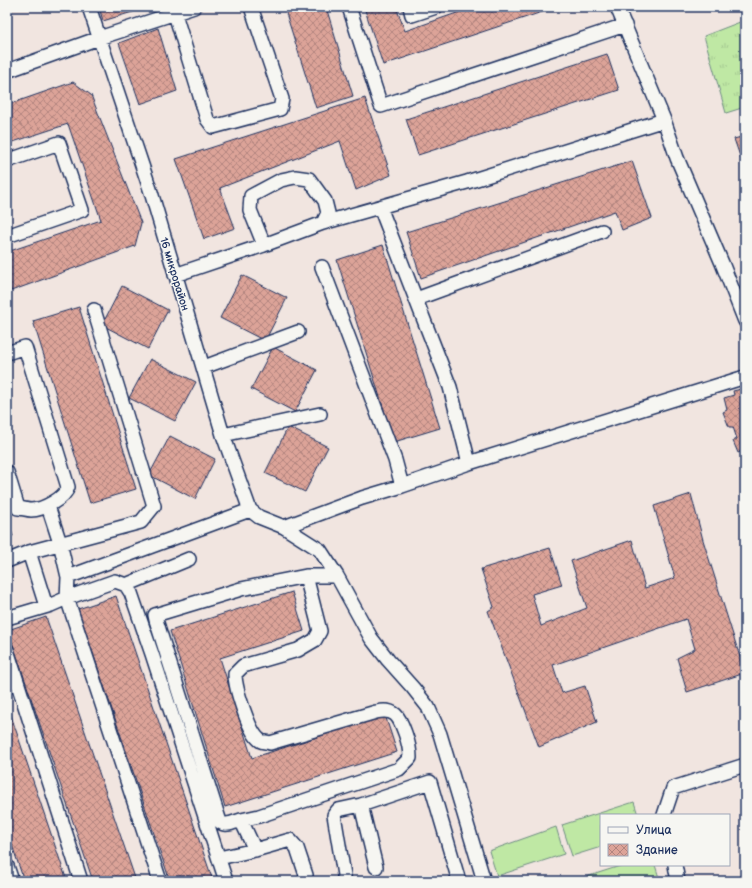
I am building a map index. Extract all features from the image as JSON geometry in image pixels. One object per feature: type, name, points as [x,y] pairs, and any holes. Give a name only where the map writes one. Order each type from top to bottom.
[{"type":"street","name":"16 микрорайон","points":[[89,7],[151,192],[223,435],[250,510]]},
{"type":"street","points":[[7,72],[99,38],[194,7]]},
{"type":"street","points":[[175,14],[207,119],[212,127],[280,109],[282,99],[251,7]]},
{"type":"street","points":[[349,7],[381,106],[625,25]]},
{"type":"street","points":[[410,7],[412,15],[436,7]]},
{"type":"street","points":[[617,7],[664,120],[677,158],[745,321]]},
{"type":"street","points":[[175,275],[323,223],[467,182],[664,120]]},
{"type":"street","points":[[7,161],[59,143],[82,210],[7,236]]},
{"type":"street","points":[[264,245],[250,210],[251,196],[281,180],[295,177],[309,179],[325,201],[328,214],[323,223]]},
{"type":"street","points":[[380,207],[450,387],[469,463]]},
{"type":"street","points":[[416,299],[602,230]]},
{"type":"street","points":[[322,267],[395,460],[402,486]]},
{"type":"street","points":[[7,560],[60,543],[141,522],[154,506],[94,310]]},
{"type":"street","points":[[204,367],[298,332]]},
{"type":"street","points":[[7,353],[25,347],[68,487],[67,492],[48,506],[30,510],[18,508],[7,472]]},
{"type":"street","points":[[284,527],[362,498],[469,463],[745,377]]},
{"type":"street","points":[[223,435],[320,414]]},
{"type":"street","points":[[48,506],[60,543],[68,577],[67,598],[160,881]]},
{"type":"street","points":[[68,577],[250,510],[259,517],[284,527],[320,550],[338,576],[371,638],[428,708],[440,734],[484,881]]},
{"type":"street","points":[[29,552],[46,606]]},
{"type":"street","points":[[126,585],[189,559]]},
{"type":"street","points":[[306,576],[320,631],[315,640],[298,650],[243,666],[236,674],[235,682],[247,721],[251,729],[261,741],[270,743],[383,710],[391,712],[400,719],[410,747],[410,758],[399,769],[259,816],[223,825],[220,822],[155,615],[241,589],[306,576],[338,576]]},
{"type":"street","points":[[7,618],[46,606],[115,581],[126,585],[131,593],[152,654],[226,881]]},
{"type":"street","points":[[7,650],[81,881]]},
{"type":"street","points":[[664,814],[672,788],[745,765]]},
{"type":"street","points":[[344,881],[334,815],[338,810],[360,805],[430,782],[459,881]]},
{"type":"street","points":[[360,805],[376,867]]},
{"type":"street","points":[[241,820],[255,850]]},
{"type":"street","points":[[219,858],[290,840],[297,848],[306,875]]},
{"type":"street","points":[[7,866],[12,881]]},
{"type":"street","points":[[675,866],[678,881]]},
{"type":"green space","points":[[740,22],[745,35],[745,107],[726,113],[704,36]]},
{"type":"green space","points":[[634,802],[638,814],[600,814],[600,847],[572,856],[562,825]]},
{"type":"green space","points":[[556,827],[564,854],[497,876],[489,851]]},
{"type":"green space","points":[[620,866],[655,866],[660,881],[581,881],[580,879]]},
{"type":"building","points":[[99,7],[149,7],[103,21]]},
{"type":"building","points":[[284,7],[326,7],[353,96],[316,108]]},
{"type":"building","points":[[364,7],[396,7],[405,31],[474,7],[557,7],[383,65]]},
{"type":"building","points":[[158,28],[177,91],[140,104],[119,43]]},
{"type":"building","points":[[607,54],[619,90],[418,155],[406,119]]},
{"type":"building","points":[[73,82],[91,95],[141,223],[135,246],[11,291],[7,279],[7,252],[101,220],[68,124],[7,144],[7,105]]},
{"type":"building","points":[[365,98],[391,175],[356,190],[340,141],[220,188],[235,228],[204,239],[176,159]]},
{"type":"building","points":[[745,136],[745,158],[741,159],[734,139]]},
{"type":"building","points":[[632,161],[652,218],[622,230],[615,211],[421,278],[406,232]]},
{"type":"building","points":[[383,245],[440,428],[394,442],[337,260]]},
{"type":"building","points":[[242,275],[287,298],[265,341],[220,318]]},
{"type":"building","points":[[122,286],[168,310],[148,349],[102,325]]},
{"type":"building","points":[[79,307],[136,489],[90,503],[33,321]]},
{"type":"building","points":[[273,347],[317,370],[295,412],[251,389]]},
{"type":"building","points":[[150,359],[196,382],[175,421],[129,398]]},
{"type":"building","points":[[745,388],[745,463],[742,451],[738,453],[733,441],[737,439],[733,427],[729,427],[723,412],[727,410],[724,398],[734,395],[733,391]]},
{"type":"building","points":[[288,427],[328,447],[305,492],[265,473]]},
{"type":"building","points":[[170,436],[215,459],[195,499],[149,475]]},
{"type":"building","points":[[691,494],[703,540],[745,673],[687,692],[677,658],[695,649],[686,619],[553,665],[562,693],[585,686],[597,722],[539,747],[488,611],[494,607],[481,569],[550,548],[562,585],[532,594],[541,626],[587,608],[571,561],[632,540],[645,588],[675,578],[654,506]]},
{"type":"building","points":[[7,518],[13,536],[7,538]]},
{"type":"building","points":[[292,592],[304,631],[220,658],[252,758],[385,715],[397,752],[225,807],[170,631]]},
{"type":"building","points":[[116,596],[213,881],[170,881],[78,609]]},
{"type":"building","points":[[46,617],[136,881],[93,881],[8,630]]},
{"type":"building","points":[[7,704],[67,881],[24,881],[7,830]]}]
